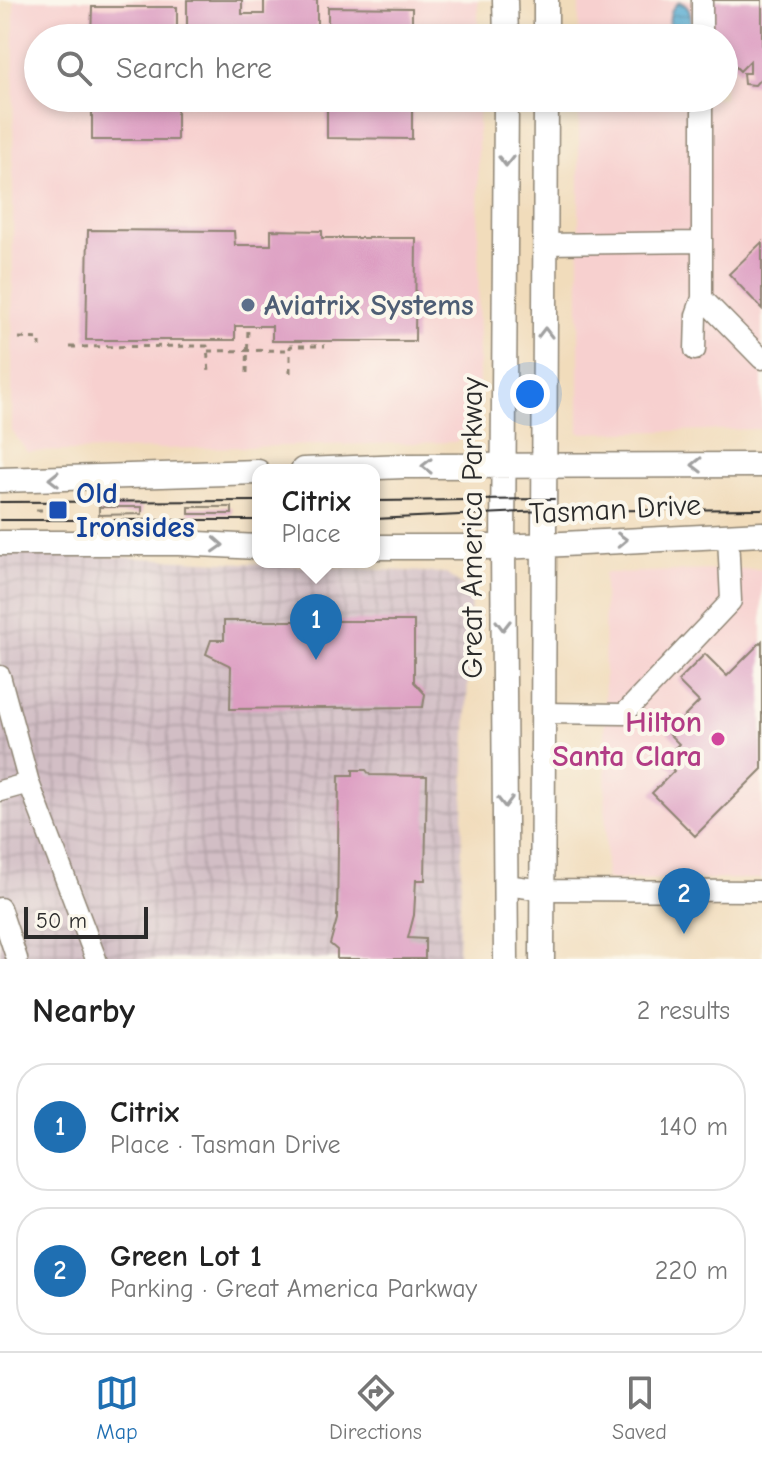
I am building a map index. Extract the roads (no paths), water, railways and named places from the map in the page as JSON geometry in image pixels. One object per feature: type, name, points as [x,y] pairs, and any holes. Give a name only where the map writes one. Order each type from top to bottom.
[{"type":"main road","points":[[505,0],[506,24]]},
{"type":"main road","points":[[546,0],[546,24]]},
{"type":"main road","name":"Great America Parkway","points":[[506,112],[503,547],[506,959]]},
{"type":"main road","points":[[542,959],[546,112]]},
{"type":"main road","name":"Tasman Drive","points":[[380,467],[762,465]]},
{"type":"main road","points":[[0,480],[252,472]]},
{"type":"main road","name":"Tasman Drive","points":[[380,547],[503,547],[762,534]]},
{"type":"main road","points":[[0,543],[179,543],[252,547]]},
{"type":"street","points":[[702,0],[702,24]]},
{"type":"street","points":[[702,112],[702,242],[706,302],[762,359]]},
{"type":"street","points":[[545,244],[702,242]]},
{"type":"street","points":[[700,350],[696,315],[706,302]]},
{"type":"street","points":[[543,713],[624,714],[731,601],[728,536]]},
{"type":"street","points":[[0,676],[29,783],[96,959]]},
{"type":"street","points":[[0,791],[29,783]]},
{"type":"street","points":[[506,885],[543,890],[762,891]]},
{"type":"street","points":[[0,908],[17,959]]},
{"type":"water","points":[[680,2],[688,8],[691,24],[669,24]]},
{"type":"tram line","points":[[380,501],[554,499]]},
{"type":"tram line","points":[[0,502],[252,501]]},
{"type":"tram line","points":[[380,519],[544,511],[762,509]]},
{"type":"tram line","points":[[0,520],[252,520]]},
{"type":"place","name":"Aviatrix Systems","points":[[248,305]]},
{"type":"place","name":"Old Ironsides","points":[[58,510]]},
{"type":"place","name":"Citrix","points":[[316,660]]},
{"type":"place","name":"Hilton Santa Clara","points":[[718,739]]},
{"type":"place","name":"Green Lot 1","points":[[684,934]]}]
